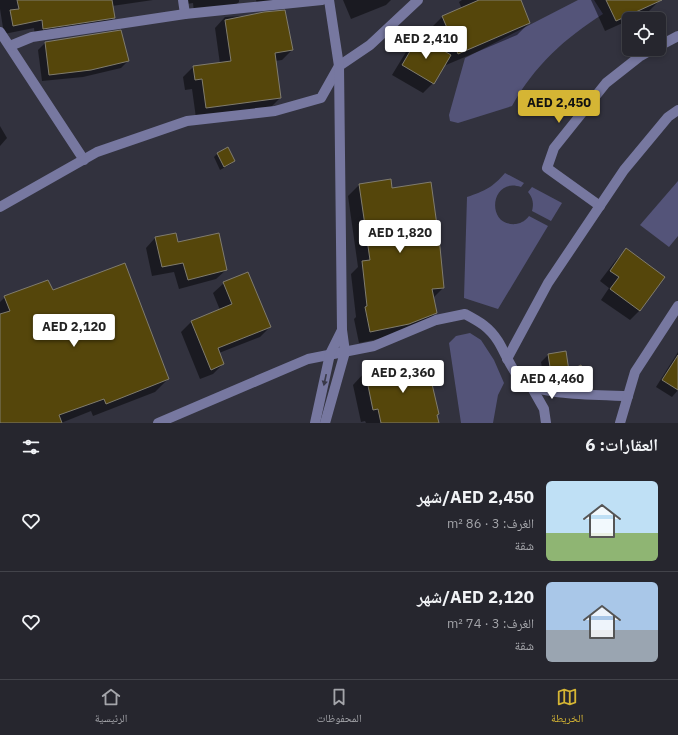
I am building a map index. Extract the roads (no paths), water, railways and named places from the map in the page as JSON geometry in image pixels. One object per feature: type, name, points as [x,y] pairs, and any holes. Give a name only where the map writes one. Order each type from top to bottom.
[{"type":"street","points":[[183,0],[185,14]]},
{"type":"street","points":[[10,46],[32,37],[185,14],[322,0]]},
{"type":"street","points":[[325,423],[345,352],[342,330],[339,66],[329,0]]},
{"type":"street","points":[[0,207],[97,152],[187,121],[275,111],[321,98],[339,66],[370,45],[418,0]]},
{"type":"street","points":[[0,32],[84,160]]},
{"type":"street","points":[[666,42],[678,36]]},
{"type":"street","points":[[600,206],[548,168],[554,148],[606,83],[641,56]]},
{"type":"street","points":[[507,359],[548,283],[624,170],[668,117],[678,110]]},
{"type":"street","points":[[620,423],[635,372],[678,306]]},
{"type":"street","points":[[158,423],[308,359],[374,346],[436,320],[465,314],[484,324],[498,341],[507,359],[521,380],[531,386],[563,393],[628,396]]},
{"type":"street","points":[[315,423],[330,354],[342,330]]},
{"type":"street","points":[[531,386],[544,409],[546,423]]}]
